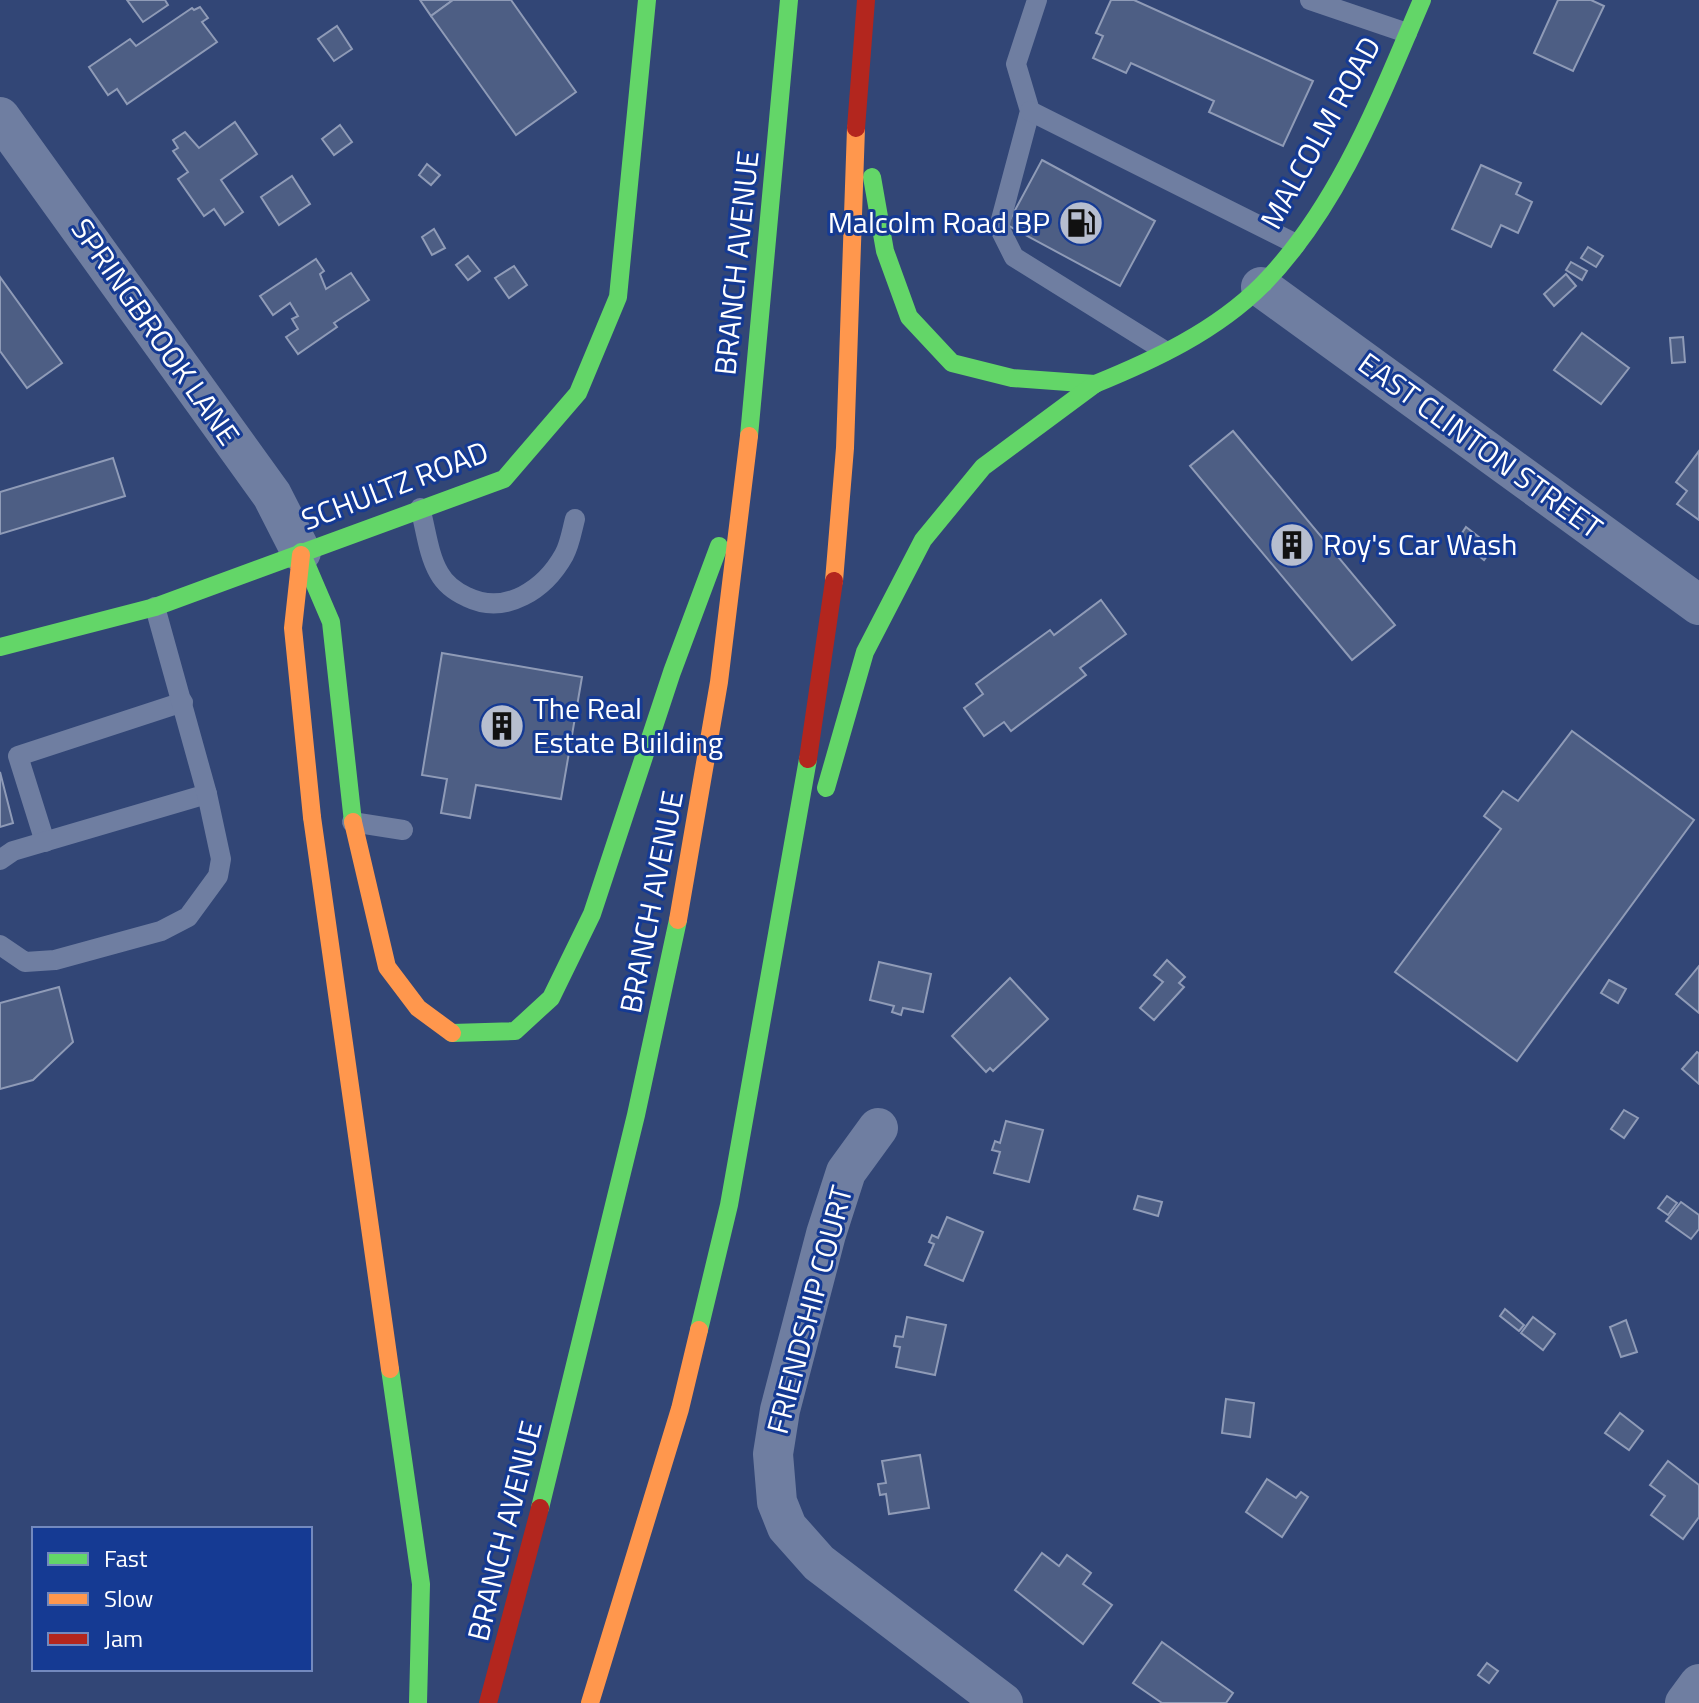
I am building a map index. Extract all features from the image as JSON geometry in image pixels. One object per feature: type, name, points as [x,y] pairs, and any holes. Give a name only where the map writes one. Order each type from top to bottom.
[{"type":"main road","name":"SCHULTZ ROAD","points":[[0,647],[155,607],[504,479],[578,393],[618,297],[631,189],[647,0]]},
{"type":"main road","name":"BRANCH AVENUE","points":[[488,1703],[539,1520],[659,1020],[704,780],[744,480],[789,0]]},
{"type":"main road","points":[[590,1703],[680,1409],[729,1205],[761,1013],[782,917],[830,624],[845,448],[857,90],[866,0]]},
{"type":"main road","name":"MALCOLM ROAD","points":[[761,1013],[865,652],[923,540],[983,467],[1095,384],[1166,352],[1261,287],[1296,244],[1368,117],[1422,0]]},
{"type":"main road","points":[[857,90],[885,251],[909,317],[952,363],[1012,378],[1095,384]]},
{"type":"main road","points":[[301,552],[331,622],[353,822],[387,967],[418,1008],[455,1035],[515,1031],[551,998],[592,914],[672,672],[744,480]]},
{"type":"main road","points":[[301,552],[293,628],[312,817],[421,1584],[418,1703]]},
{"type":"street","name":"SPRINGBROOK LANE","points":[[0,117],[272,495],[301,552]]},
{"type":"street","name":"EAST CLINTON STREET","points":[[1261,287],[1699,605]]},
{"type":"street","name":"FRIENDSHIP COURT","points":[[878,1128],[846,1172],[834,1205],[780,1410],[773,1454],[774,1484],[781,1515],[801,1544],[848,1587],[1003,1703]]},
{"type":"street","points":[[1685,1703],[1699,1684]]},
{"type":"lane","points":[[1037,0],[1016,64],[1030,111],[999,227],[1014,257],[1166,352]]},
{"type":"lane","points":[[1310,0],[1407,33]]},
{"type":"lane","points":[[1030,111],[1296,244]]},
{"type":"lane","points":[[420,508],[440,576],[454,591],[475,601],[496,604],[525,597],[552,571],[565,552],[575,519]]},
{"type":"lane","points":[[0,945],[25,962],[55,960],[161,931],[188,917],[218,876],[221,859],[207,794],[155,607]]},
{"type":"lane","points":[[45,842],[9,754],[183,702]]},
{"type":"lane","points":[[0,860],[13,851],[207,794]]},
{"type":"lane","points":[[312,817],[403,830]]},
{"type":"building","points":[[127,0],[165,0],[168,5],[143,22]]},
{"type":"building","points":[[420,0],[453,0],[431,16]]},
{"type":"building","points":[[453,0],[511,0],[576,92],[516,135],[431,16]]},
{"type":"building","points":[[1111,0],[1134,0],[1313,81],[1283,146],[1209,112],[1214,101],[1131,63],[1126,73],[1093,58],[1103,36],[1096,33]]},
{"type":"building","points":[[1558,0],[1591,0],[1604,6],[1573,71],[1534,53]]},
{"type":"building","points":[[200,7],[208,18],[202,22],[217,42],[127,104],[117,89],[108,95],[89,67],[130,39],[136,46],[192,8]]},
{"type":"building","points":[[337,26],[352,49],[334,61],[318,39]]},
{"type":"building","points":[[235,122],[257,154],[221,180],[243,212],[225,225],[214,209],[204,216],[178,179],[188,172],[173,151],[178,148],[173,140],[185,132],[199,148]]},
{"type":"building","points":[[340,125],[352,142],[334,155],[322,139]]},
{"type":"building","name":"Malcolm Road BP","points":[[1042,160],[1155,221],[1120,286],[1007,225]]},
{"type":"building","points":[[427,164],[440,175],[431,185],[419,175]]},
{"type":"building","points":[[1481,165],[1521,183],[1516,194],[1532,202],[1518,233],[1501,225],[1491,247],[1452,229]]},
{"type":"building","points":[[292,176],[310,204],[279,225],[261,197]]},
{"type":"building","points":[[434,229],[445,248],[432,255],[422,237]]},
{"type":"building","points":[[1588,247],[1603,256],[1596,267],[1581,258]]},
{"type":"building","points":[[468,256],[480,271],[468,280],[456,265]]},
{"type":"building","points":[[316,259],[324,271],[320,274],[326,289],[351,273],[369,300],[334,323],[337,327],[298,354],[286,337],[298,329],[292,319],[298,316],[290,303],[273,315],[260,296]]},
{"type":"building","points":[[1571,262],[1587,271],[1582,280],[1566,270]]},
{"type":"building","points":[[514,266],[527,285],[509,298],[495,278]]},
{"type":"building","points":[[1566,274],[1576,286],[1554,306],[1544,294]]},
{"type":"building","points":[[0,277],[62,363],[27,388],[0,351]]},
{"type":"building","points":[[1582,333],[1629,368],[1601,404],[1554,370]]},
{"type":"building","points":[[1683,337],[1685,362],[1672,363],[1670,338]]},
{"type":"building","name":"Roy's Car Wash","points":[[1233,431],[1395,625],[1352,660],[1190,466]]},
{"type":"building","points":[[1699,451],[1699,520],[1677,504],[1687,491],[1676,482]]},
{"type":"building","points":[[113,458],[125,496],[0,534],[0,492]]},
{"type":"building","points":[[1466,527],[1493,548],[1484,560],[1458,539]]},
{"type":"building","points":[[1101,600],[1126,634],[1080,668],[1086,675],[1011,731],[1004,722],[984,736],[964,708],[983,694],[976,684],[1050,630],[1054,635]]},
{"type":"building","name":"The Real Estate Building","points":[[442,653],[582,677],[561,799],[476,785],[470,818],[441,813],[447,779],[422,775]]},
{"type":"building","points":[[1572,731],[1694,820],[1517,1061],[1395,972],[1501,829],[1484,816],[1503,791],[1518,801]]},
{"type":"building","points":[[0,772],[13,823],[0,827]]},
{"type":"building","points":[[1167,960],[1185,977],[1179,983],[1184,987],[1154,1020],[1140,1008],[1163,982],[1154,975]]},
{"type":"building","points":[[879,962],[931,974],[923,1012],[903,1008],[901,1015],[892,1012],[894,1006],[870,1000]]},
{"type":"building","points":[[1699,966],[1699,1013],[1676,994]]},
{"type":"building","points":[[1010,978],[1048,1019],[993,1071],[990,1068],[986,1072],[952,1036]]},
{"type":"building","points":[[1609,980],[1626,989],[1618,1003],[1601,993]]},
{"type":"building","points":[[59,987],[73,1042],[33,1080],[0,1089],[0,1003]]},
{"type":"building","points":[[1699,1053],[1699,1084],[1682,1069]]},
{"type":"building","points":[[1624,1110],[1638,1118],[1624,1138],[1611,1129]]},
{"type":"building","points":[[1006,1121],[1043,1130],[1029,1182],[994,1173],[1000,1152],[992,1150],[995,1141],[1000,1143]]},
{"type":"building","points":[[1138,1196],[1162,1202],[1158,1216],[1134,1209]]},
{"type":"building","points":[[1667,1196],[1677,1203],[1668,1215],[1658,1208]]},
{"type":"building","points":[[1681,1202],[1699,1215],[1699,1229],[1691,1239],[1666,1221]]},
{"type":"building","points":[[947,1217],[983,1232],[963,1281],[925,1265],[934,1244],[929,1242],[932,1235],[938,1238]]},
{"type":"building","points":[[1505,1309],[1524,1325],[1519,1331],[1500,1316]]},
{"type":"building","points":[[907,1317],[946,1325],[935,1375],[896,1367],[900,1347],[894,1346],[896,1336],[903,1337]]},
{"type":"building","points":[[1533,1317],[1555,1334],[1543,1350],[1521,1333]]},
{"type":"building","points":[[1626,1320],[1637,1352],[1621,1357],[1610,1327]]},
{"type":"building","points":[[1226,1399],[1254,1403],[1250,1437],[1222,1433]]},
{"type":"building","points":[[1620,1413],[1643,1431],[1629,1450],[1605,1433]]},
{"type":"building","points":[[920,1455],[929,1508],[889,1514],[886,1494],[880,1495],[878,1484],[886,1483],[882,1461]]},
{"type":"building","points":[[1668,1461],[1699,1485],[1699,1517],[1683,1539],[1651,1515],[1665,1496],[1650,1485]]},
{"type":"building","points":[[1267,1479],[1296,1498],[1301,1492],[1308,1497],[1282,1537],[1246,1512]]},
{"type":"building","points":[[1042,1553],[1059,1566],[1067,1555],[1091,1573],[1083,1584],[1112,1605],[1083,1644],[1015,1590]]},
{"type":"building","points":[[1162,1642],[1233,1693],[1226,1703],[1162,1703],[1133,1683]]},
{"type":"building","points":[[1487,1663],[1498,1671],[1489,1683],[1478,1675]]},
{"type":"traffic: fast","points":[[0,647],[155,607],[504,479],[578,393],[618,297],[647,0]]},
{"type":"traffic: fast","points":[[749,436],[789,0]]},
{"type":"traffic: fast","points":[[1095,384],[1140,365],[1205,330],[1262,285],[1289,255],[1313,222],[1355,150],[1422,0]]},
{"type":"traffic: fast","points":[[872,177],[885,251],[909,317],[952,363],[1012,378],[1095,384]]},
{"type":"traffic: fast","points":[[826,788],[865,652],[923,540],[983,467],[1095,384]]},
{"type":"traffic: fast","points":[[452,1033],[515,1031],[551,998],[592,914],[672,672],[719,546]]},
{"type":"traffic: fast","points":[[301,552],[331,622],[353,822]]},
{"type":"traffic: fast","points":[[699,1330],[729,1205],[808,759]]},
{"type":"traffic: fast","points":[[540,1508],[636,1115],[678,920]]},
{"type":"traffic: fast","points":[[390,1369],[421,1584],[418,1703]]},
{"type":"traffic: slow","points":[[834,581],[845,448],[856,128]]},
{"type":"traffic: slow","points":[[678,920],[719,682],[749,436]]},
{"type":"traffic: slow","points":[[301,555],[293,628],[312,817]]},
{"type":"traffic: slow","points":[[312,817],[390,1369]]},
{"type":"traffic: slow","points":[[353,822],[387,967],[418,1008],[452,1033]]},
{"type":"traffic: slow","points":[[590,1703],[680,1409],[699,1330]]},
{"type":"traffic: jam","points":[[856,128],[866,0]]},
{"type":"traffic: jam","points":[[808,759],[834,581]]},
{"type":"traffic: jam","points":[[488,1703],[540,1508]]},
{"type":"place","name":"Malcolm Road BP","points":[[1081,223]]},
{"type":"place","name":"Roy's Car Wash","points":[[1292,545]]},
{"type":"place","name":"The Real Estate Building","points":[[502,726]]}]
